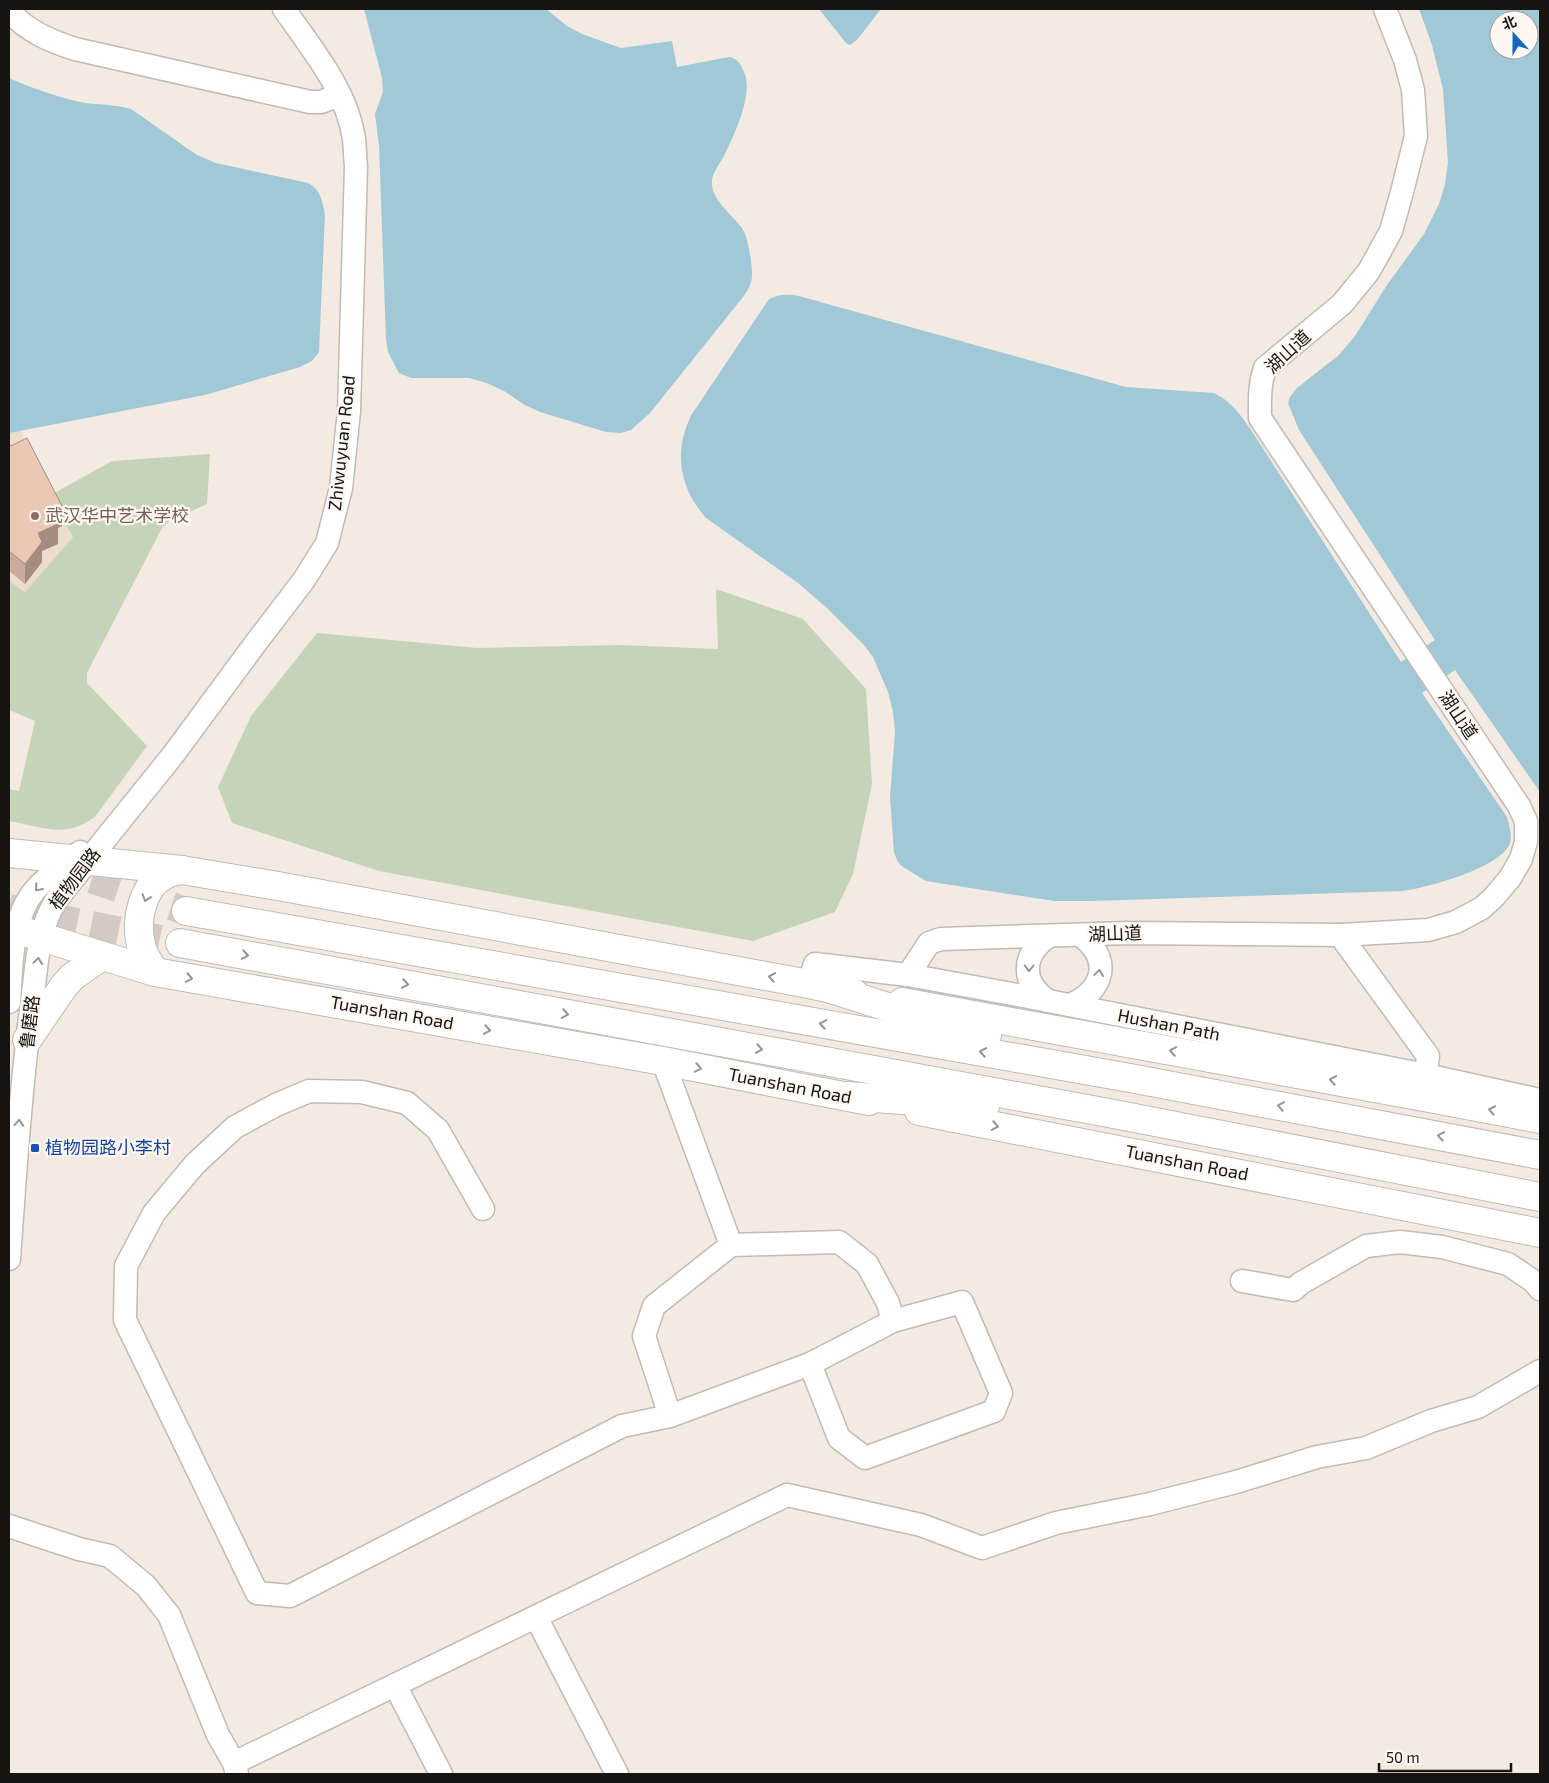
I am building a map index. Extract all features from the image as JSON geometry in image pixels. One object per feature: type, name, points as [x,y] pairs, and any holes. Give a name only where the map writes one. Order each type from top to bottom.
[{"type":"main road","points":[[9,853],[182,870],[278,886],[820,987],[1425,1086],[1540,1119]]},
{"type":"main road","points":[[155,972],[146,959],[140,944],[140,914],[152,884],[167,874],[182,870]]},
{"type":"main road","points":[[186,911],[1130,1078],[1540,1155]]},
{"type":"main road","name":"Tuanshan Road","points":[[22,931],[155,972],[663,1061],[1540,1233]]},
{"type":"main road","name":"Tuanshan Road","points":[[180,943],[1114,1114],[1540,1197]]},
{"type":"main road","points":[[27,1040],[64,986],[78,972],[102,956]]},
{"type":"main road","points":[[820,987],[958,1029],[1116,1060],[1130,1078]]},
{"type":"main road","points":[[847,1096],[1114,1114]]},
{"type":"street","name":"Zhiwuyuan Road","points":[[117,825],[173,755],[318,559],[327,542],[341,488],[349,411],[356,166],[354,138],[340,95],[284,9]]},
{"type":"street","name":"湖山道","points":[[908,976],[924,948],[936,939],[1129,933],[1340,935],[1428,930],[1456,922],[1482,908],[1510,878],[1521,860],[1525,850],[1527,835],[1526,821],[1522,813],[1260,418],[1259,391],[1265,368],[1342,304],[1369,271],[1391,230],[1416,136],[1413,90],[1406,60],[1385,9]]},
{"type":"street","points":[[9,11],[19,23],[38,34],[56,43],[75,49],[310,102],[321,102],[340,95]]},
{"type":"street","name":"植物园路","points":[[22,931],[52,907],[80,860],[117,825]]},
{"type":"street","name":"鲁磨路","points":[[9,1002],[22,931]]},
{"type":"street","name":"鲁磨路","points":[[9,1259],[27,1040],[22,931]]},
{"type":"street","points":[[1070,1005],[1082,1000],[1090,993],[1097,984],[1100,973],[1100,962],[1096,951],[1080,935]]},
{"type":"street","points":[[1340,935],[1428,1056],[1425,1086]]},
{"type":"street","points":[[1048,1001],[1039,995],[1032,986],[1028,975],[1028,964],[1031,953],[1038,944],[1049,936]]},
{"type":"street","name":"Hushan Path","points":[[820,987],[815,964],[908,976],[1070,1005],[1425,1086],[1540,1100]]},
{"type":"street","points":[[663,1061],[731,1245]]},
{"type":"street","points":[[483,1209],[466,1176],[438,1130],[407,1103],[362,1092],[309,1091],[276,1105],[235,1127],[195,1164],[154,1213],[126,1266],[125,1320],[257,1593],[290,1596],[622,1426],[670,1416],[810,1364],[893,1321],[962,1302],[1001,1393],[994,1411],[865,1458],[839,1438],[810,1364]]},
{"type":"street","points":[[670,1416],[644,1336],[654,1306],[731,1245],[839,1242],[867,1264],[888,1303],[893,1321]]},
{"type":"street","points":[[1242,1281],[1293,1290],[1310,1278],[1366,1246],[1400,1242],[1442,1247],[1508,1264],[1533,1281],[1540,1289]]},
{"type":"street","points":[[9,1526],[78,1549],[110,1556],[146,1586],[169,1615],[218,1735],[235,1769],[395,1685],[786,1495],[921,1525],[982,1548],[1056,1523],[1150,1504],[1236,1482],[1317,1458],[1366,1448],[1431,1421],[1478,1407],[1540,1371]]},
{"type":"street","points":[[536,1617],[617,1774]]},
{"type":"street","points":[[395,1685],[442,1774]]},
{"type":"shaded area","name":"武汉华中艺术学校","points":[[21,430],[37,475],[73,537],[25,592],[9,581],[9,433]]},
{"type":"green space","points":[[210,454],[207,504],[169,521],[162,528],[87,673],[87,683],[147,746],[95,817],[84,824],[74,828],[53,830],[9,821],[9,789],[19,791],[35,721],[9,710],[9,581],[25,592],[73,537],[49,496],[112,461]]},
{"type":"green space","points":[[716,589],[803,619],[866,689],[872,784],[853,874],[835,912],[753,941],[379,871],[232,823],[218,787],[251,716],[317,633],[477,648],[620,645],[718,649]]},
{"type":"water","points":[[364,9],[546,9],[567,26],[582,34],[621,48],[672,41],[677,67],[729,57],[740,64],[746,81],[745,103],[733,137],[714,174],[712,187],[722,206],[742,228],[746,236],[752,267],[749,288],[650,413],[631,430],[621,433],[606,432],[540,412],[525,405],[504,391],[487,383],[469,378],[411,378],[399,373],[388,352],[386,339],[379,146],[375,114],[383,92],[382,78]]},
{"type":"water","points":[[819,9],[881,9],[857,40],[850,45],[846,43]]},
{"type":"water","points":[[1419,9],[1540,9],[1540,792],[1455,670],[1422,693],[1507,817],[1511,836],[1508,847],[1501,855],[1475,870],[1443,882],[1402,891],[1054,901],[926,881],[903,867],[898,862],[894,853],[890,797],[895,732],[893,712],[888,692],[873,657],[863,644],[828,609],[798,583],[706,518],[690,494],[685,481],[681,455],[682,441],[692,414],[769,299],[784,295],[799,296],[1126,387],[1214,393],[1231,404],[1247,424],[1401,662],[1435,640],[1299,430],[1288,403],[1297,388],[1339,355],[1355,336],[1387,285],[1424,234],[1439,204],[1445,184],[1448,163],[1443,89],[1432,45]]},
{"type":"water","points":[[9,78],[71,100],[131,109],[197,155],[216,163],[308,183],[316,189],[322,200],[325,214],[319,352],[312,361],[300,367],[205,395],[9,433]]},
{"type":"building","name":"武汉华中艺术学校","points":[[27,438],[62,506],[52,510],[58,524],[38,533],[42,542],[25,564],[9,551],[9,444],[11,446]]},
{"type":"tunnel","points":[[52,866],[186,911]]},
{"type":"tunnel","points":[[9,908],[180,943]]},
{"type":"place","name":"武汉华中艺术学校","points":[[35,516]]},
{"type":"place","name":"植物园路小李村","points":[[35,1148]]}]
